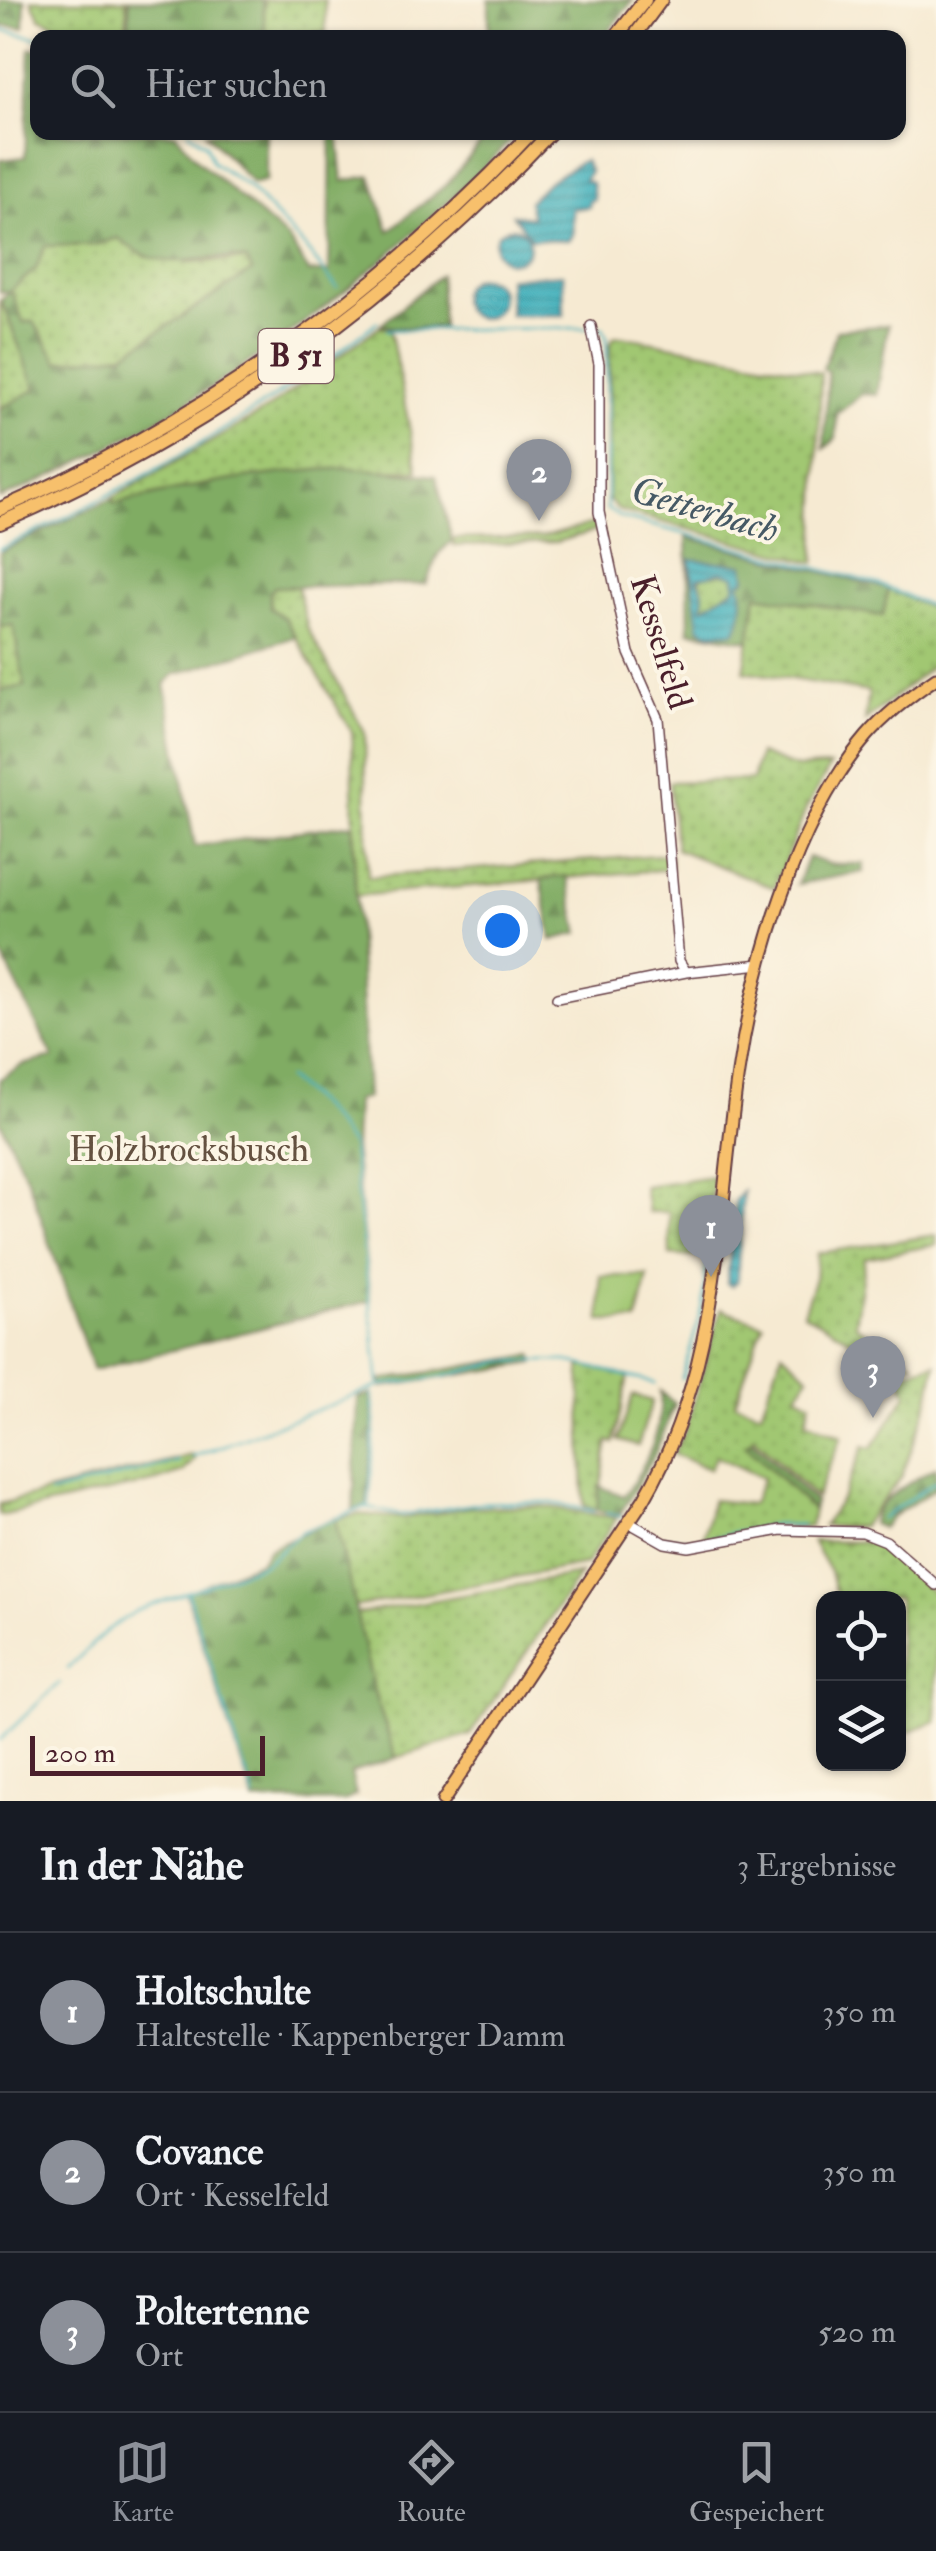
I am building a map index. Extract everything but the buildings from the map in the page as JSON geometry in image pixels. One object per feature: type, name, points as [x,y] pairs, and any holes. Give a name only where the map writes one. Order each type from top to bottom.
[{"type":"highway","points":[[621,30],[644,0]]},
{"type":"highway","points":[[638,30],[661,0]]},
{"type":"highway","name":"B 51","points":[[0,509],[130,445],[271,358],[426,236],[524,140]]},
{"type":"highway","name":"B 51","points":[[0,523],[154,447],[274,372],[433,248],[543,140]]},
{"type":"main road","points":[[443,1801],[628,1522],[667,1455],[704,1340],[737,1076],[762,964],[792,874],[842,768],[887,716],[936,678]]},
{"type":"street","name":"Kesselfeld","points":[[592,328],[599,364],[600,517],[629,652],[658,719],[674,865],[679,961],[686,972]]},
{"type":"street","points":[[557,998],[686,972],[762,964]]},
{"type":"street","points":[[628,1522],[664,1544],[689,1547],[781,1530],[863,1532],[886,1541],[936,1586]]},
{"type":"green space","points":[[0,0],[25,0],[24,28],[0,26]]},
{"type":"green space","points":[[31,0],[127,0],[126,30],[67,30],[40,18]]},
{"type":"green space","points":[[129,0],[263,0],[265,30],[129,30]]},
{"type":"green space","points":[[263,0],[325,0],[326,30],[265,30]]},
{"type":"green space","points":[[489,0],[633,0],[609,30],[489,30]]},
{"type":"green space","points":[[30,49],[30,140],[182,140],[198,161],[289,240],[309,272],[329,272],[331,140],[339,140],[343,181],[371,176],[389,231],[447,184],[483,140],[511,140],[403,243],[278,342],[143,428],[0,499],[0,409],[36,389],[1,300],[10,291],[0,292],[0,160],[25,157]],"holes":[[[118,238],[166,261],[247,260],[252,271],[124,354],[58,362],[34,322],[23,322],[11,290],[36,269],[45,246],[95,245]]]},
{"type":"green space","points":[[212,140],[266,140],[266,181],[253,184]]},
{"type":"green space","points":[[118,238],[188,262],[247,260],[252,271],[124,354],[58,362],[34,322],[23,322],[11,290],[36,269],[45,246],[95,245]]},
{"type":"green space","points":[[440,275],[442,327],[394,328],[381,324]]},
{"type":"green space","points":[[0,299],[37,389],[0,409]]},
{"type":"green space","points":[[888,325],[877,395],[862,394],[837,414],[836,439],[824,449],[828,371],[823,369],[837,330]]},
{"type":"green space","points":[[380,326],[390,329],[418,471],[265,476],[114,504],[111,499],[266,410]]},
{"type":"green space","points":[[614,337],[821,373],[815,563],[618,510],[608,499],[610,345]]},
{"type":"green space","name":"Holzbrocksbusch","points":[[353,468],[436,476],[452,541],[438,554],[426,584],[275,587],[270,592],[270,608],[285,618],[295,637],[175,674],[165,684],[195,846],[352,824],[367,1097],[356,1100],[354,1148],[370,1301],[93,1370],[28,1180],[0,1121],[0,1079],[22,1065],[53,1057],[0,952],[0,691],[25,686],[13,625],[0,627],[0,552],[111,499],[115,504],[233,480]]},
{"type":"green space","points":[[598,523],[599,530],[556,542],[454,546],[452,539],[543,537]]},
{"type":"green space","points":[[687,537],[888,589],[883,616],[757,595],[749,641],[689,631]],"holes":[[[696,560],[744,565],[745,579],[739,584],[739,618],[701,623],[689,568]]]},
{"type":"green space","points":[[700,575],[735,576],[735,588],[702,608]]},
{"type":"green space","points":[[297,586],[308,629],[365,732],[368,877],[670,854],[671,869],[355,896],[352,732],[285,619],[270,608],[270,592],[275,587]]},
{"type":"green space","points":[[888,589],[936,611],[936,663],[865,721],[869,692],[744,671],[756,595],[883,615]]},
{"type":"green space","points":[[13,624],[25,687],[0,691],[0,627]]},
{"type":"green space","points":[[759,754],[796,768],[830,766],[806,809],[774,888],[676,849],[669,782],[752,780]]},
{"type":"green space","points":[[808,857],[829,864],[864,864],[863,872],[797,884]]},
{"type":"green space","points":[[567,876],[579,933],[552,940],[541,879]]},
{"type":"green space","points":[[713,1176],[708,1258],[670,1255],[669,1212],[648,1212],[644,1186]]},
{"type":"green space","points":[[936,1235],[936,1245],[865,1258],[855,1325],[914,1363],[895,1365],[803,1313],[815,1278],[817,1253]]},
{"type":"green space","points":[[600,1276],[648,1276],[637,1321],[601,1321]]},
{"type":"green space","points":[[721,1309],[763,1324],[735,1403],[761,1412],[782,1352],[809,1376],[797,1394],[811,1402],[806,1421],[842,1436],[816,1498],[754,1437],[746,1445],[813,1510],[810,1527],[775,1526],[702,1542],[712,1500],[752,1504],[763,1478],[716,1456],[709,1469],[673,1454],[685,1432]]},
{"type":"green space","points":[[533,1355],[534,1363],[382,1387],[381,1380]]},
{"type":"green space","points":[[936,1363],[928,1404],[901,1478],[861,1527],[823,1526],[842,1498],[864,1446],[872,1448],[907,1394],[899,1374]]},
{"type":"green space","points":[[580,1365],[628,1376],[614,1443],[608,1441],[597,1510],[584,1506]]},
{"type":"green space","points":[[660,1391],[675,1404],[654,1456],[619,1516],[597,1510],[599,1486],[624,1496],[647,1459],[659,1419]]},
{"type":"green space","points":[[371,1394],[374,1424],[367,1505],[353,1511],[358,1398]]},
{"type":"green space","points":[[633,1395],[652,1401],[638,1446],[618,1440]]},
{"type":"green space","points":[[752,1440],[815,1502],[813,1510],[746,1445]]},
{"type":"green space","points":[[192,1455],[195,1459],[183,1472],[157,1481],[0,1516],[0,1504]]},
{"type":"green space","points":[[936,1467],[936,1488],[893,1516],[882,1528],[872,1524],[888,1499]]},
{"type":"green space","points":[[543,1506],[617,1518],[586,1564],[354,1607],[335,1520],[359,1514],[403,1518],[471,1507]]},
{"type":"green space","points":[[335,1518],[375,1696],[396,1758],[351,1773],[356,1795],[344,1801],[254,1801],[186,1593],[261,1561],[268,1549]]},
{"type":"green space","points":[[812,1541],[873,1542],[936,1595],[936,1721],[906,1730],[906,1591],[835,1591],[830,1572]]},
{"type":"green space","points":[[580,1574],[470,1735],[396,1758],[375,1696],[356,1614]]},
{"type":"water","points":[[584,160],[590,172],[584,179],[592,183],[594,199],[589,201],[589,207],[572,209],[573,234],[568,240],[531,239],[513,215],[532,217],[528,202],[549,181]]},
{"type":"water","points":[[512,228],[524,233],[529,245],[524,257],[512,262],[500,257],[495,245],[500,233]]},
{"type":"water","points":[[563,274],[564,315],[510,315],[508,278]]},
{"type":"water","points":[[481,278],[495,284],[501,298],[495,312],[481,318],[467,312],[461,298],[467,284]]},
{"type":"water","points":[[690,559],[744,565],[746,579],[739,584],[742,609],[734,632],[710,633],[699,627]],"holes":[[[721,572],[735,576],[735,588],[702,608],[704,595],[698,578]]]},
{"type":"water","points":[[743,1191],[737,1282],[731,1286],[727,1283],[735,1200]]},
{"type":"waterway","name":"Getterbach","points":[[0,30],[30,36]]},
{"type":"waterway","name":"Getterbach","points":[[200,140],[206,144],[212,162],[247,186],[304,246],[337,288]]},
{"type":"waterway","points":[[0,549],[196,447],[288,388],[377,322]]},
{"type":"waterway","name":"Getterbach","points":[[387,330],[586,328]]},
{"type":"waterway","name":"Getterbach","points":[[594,328],[603,328],[607,338],[607,509],[620,517],[878,584],[936,609]]},
{"type":"waterway","points":[[287,1078],[322,1109],[352,1146],[379,1383]]},
{"type":"waterway","points":[[682,1379],[702,1308],[710,1230]]},
{"type":"waterway","points":[[193,1457],[380,1386],[443,1377],[503,1361],[567,1361],[655,1383]]},
{"type":"waterway","points":[[369,1505],[375,1422],[372,1394]]},
{"type":"waterway","points":[[49,1494],[178,1461]]},
{"type":"waterway","points":[[881,1519],[936,1481]]},
{"type":"waterway","points":[[67,1669],[106,1631],[136,1611],[266,1563],[301,1532],[365,1507],[400,1515],[481,1503],[546,1502],[594,1511]]},
{"type":"waterway","points":[[606,1513],[622,1517]]},
{"type":"waterway","points":[[706,1539],[774,1525],[802,1525]]},
{"type":"waterway","points":[[662,1538],[699,1540]]},
{"type":"waterway","points":[[187,1592],[254,1798]]},
{"type":"waterway","points":[[0,1740],[59,1683]]},
{"type":"place","name":"Covance","points":[[539,521]]},
{"type":"place","name":"Holtschulte","points":[[711,1277]]},
{"type":"place","name":"Poltertenne","points":[[873,1418]]}]
